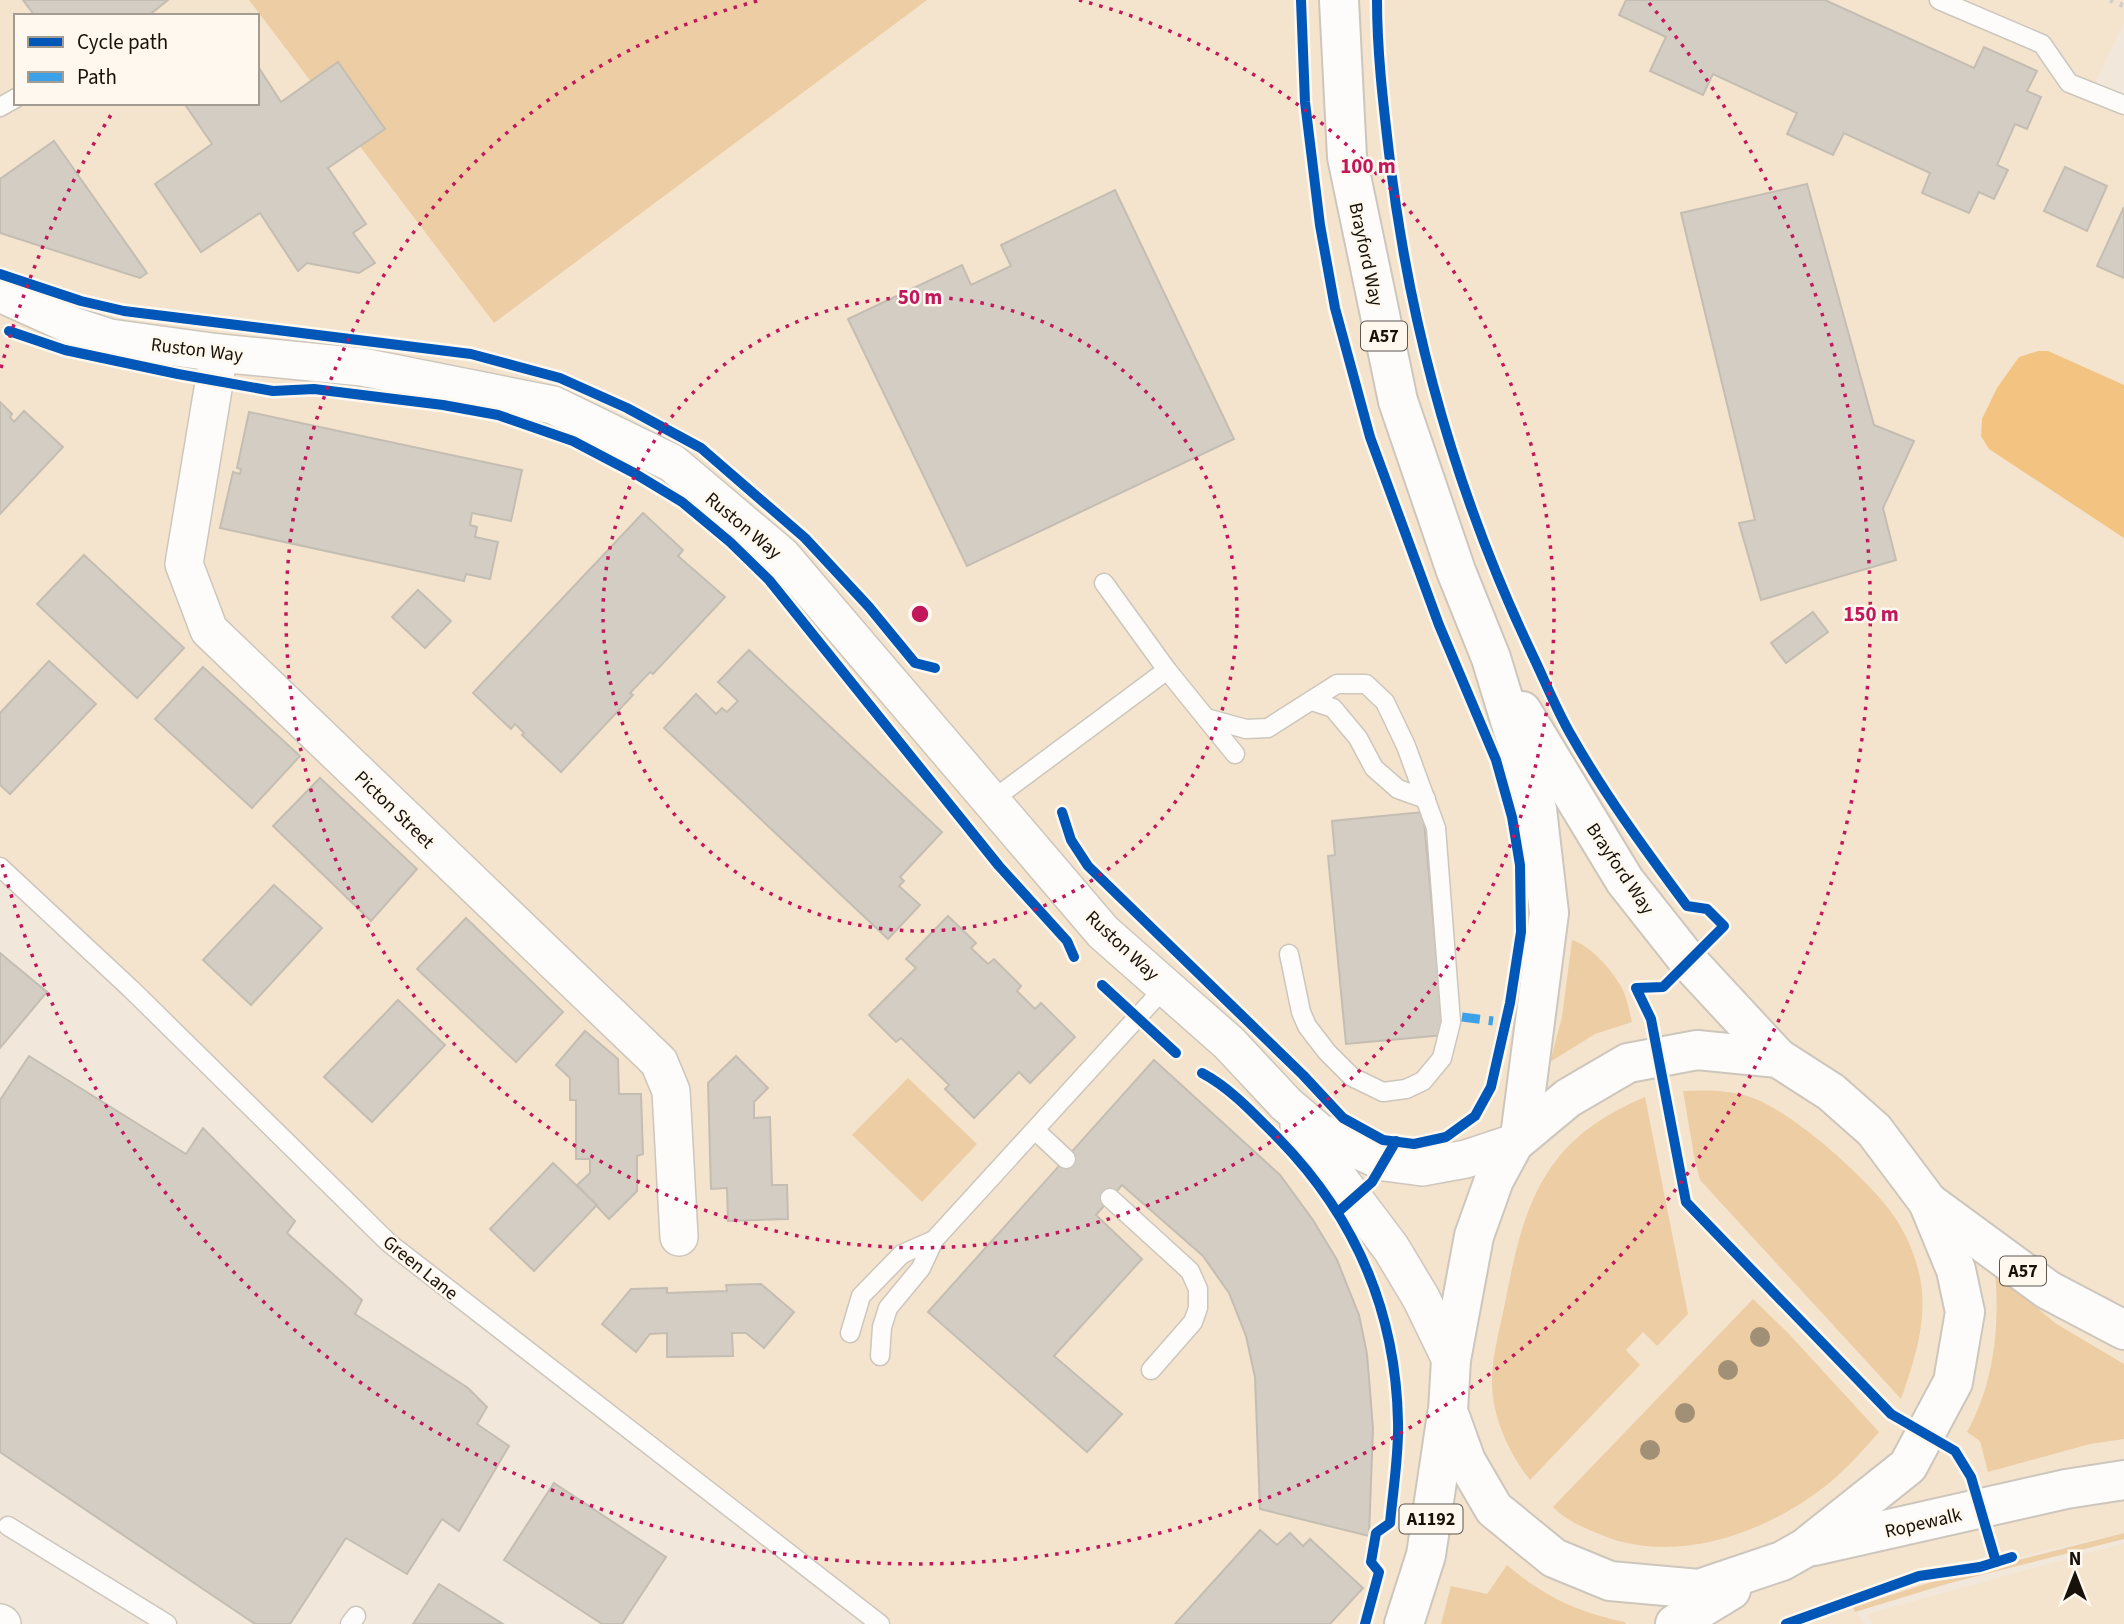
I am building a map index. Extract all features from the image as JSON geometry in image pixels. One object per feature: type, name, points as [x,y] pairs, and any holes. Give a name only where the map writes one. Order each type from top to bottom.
[{"type":"main road","name":"Brayford Way","points":[[1339,0],[1347,157],[1398,401],[1456,571],[1491,658],[1537,809],[1549,913],[1517,1140]]},
{"type":"main road","name":"Brayford Way","points":[[1491,658],[1625,881],[1689,962],[1777,1058]]},
{"type":"main road","points":[[1675,1624],[1794,1555],[1908,1466],[1953,1382],[1965,1312],[1956,1270],[1928,1202],[1874,1130],[1831,1091],[1777,1058],[1697,1050],[1628,1063],[1568,1098],[1517,1140],[1494,1180],[1474,1236],[1451,1360],[1448,1410],[1466,1461],[1494,1509],[1554,1558],[1610,1581],[1699,1589],[1794,1555]]},
{"type":"main road","name":"A57","points":[[1928,1202],[2048,1290],[2124,1330]]},
{"type":"main road","name":"A1192","points":[[1404,1624],[1426,1555],[1448,1410]]},
{"type":"main road","name":"Ropewalk","points":[[1794,1555],[2066,1489],[2124,1480]]},
{"type":"street","name":"Ruston Way","points":[[0,293],[73,326],[110,338],[362,367],[552,405],[672,463],[782,556],[1103,932],[1229,1043],[1286,1104],[1319,1132],[1384,1162],[1422,1167],[1466,1159],[1517,1140]]},
{"type":"street","name":"Picton Street","points":[[219,352],[184,564],[209,630],[659,1062],[671,1091],[679,1237]]},
{"type":"street","name":"Ruston Way","points":[[1286,1104],[1307,1138],[1391,1248],[1421,1298],[1451,1360]]},
{"type":"lane","points":[[1939,0],[2042,44],[2069,83],[2124,105]]},
{"type":"lane","points":[[1104,583],[1167,670],[1235,754]]},
{"type":"lane","points":[[991,801],[1167,670]]},
{"type":"lane","points":[[1206,718],[1246,729],[1268,728],[1337,684],[1366,684],[1385,702],[1406,746],[1436,828],[1451,1022],[1442,1058],[1423,1081],[1406,1089],[1383,1092],[1352,1077],[1327,1052],[1307,1026],[1301,1012],[1289,954]]},
{"type":"lane","points":[[1312,701],[1333,708],[1358,738],[1374,768],[1398,789],[1426,799]]},
{"type":"lane","name":"Green Lane","points":[[0,866],[131,989],[390,1243],[880,1624]]},
{"type":"lane","points":[[880,1356],[882,1326],[888,1308],[921,1268],[934,1240],[1166,986]]},
{"type":"lane","points":[[1035,1130],[1066,1159]]},
{"type":"lane","points":[[1110,1198],[1190,1271],[1198,1289],[1198,1308],[1194,1322],[1151,1370]]},
{"type":"lane","points":[[850,1333],[861,1296],[902,1254],[934,1240]]},
{"type":"lane","points":[[8,1526],[167,1624]]},
{"type":"shaded area","points":[[0,0],[2124,0],[2124,23],[2091,92],[2124,105],[2124,1533],[1996,1562],[1853,1607],[1865,1624],[880,1624],[389,1243],[0,869]]},
{"type":"shaded area","points":[[249,0],[927,0],[494,323]]},
{"type":"shaded area","points":[[2048,351],[2124,385],[2124,538],[1989,449],[1981,436],[1982,419],[1997,388],[2019,357]]},
{"type":"shaded area","points":[[1572,940],[1593,952],[1611,972],[1624,994],[1632,1022],[1595,1034],[1550,1062],[1562,1017]]},
{"type":"shaded area","points":[[908,1078],[977,1144],[922,1202],[852,1135]]},
{"type":"shaded area","points":[[1683,1091],[1739,1094],[1782,1113],[1839,1157],[1890,1210],[1912,1251],[1923,1302],[1920,1335],[1901,1399],[1700,1180]]},
{"type":"shaded area","points":[[1645,1097],[1688,1314],[1657,1346],[1643,1332],[1626,1350],[1640,1365],[1530,1480],[1503,1434],[1495,1408],[1492,1382],[1496,1347],[1521,1232],[1546,1175],[1567,1148],[1597,1122]]},
{"type":"shaded area","points":[[1995,1272],[2055,1323],[2124,1364],[2124,1439],[2090,1444],[1988,1472],[1980,1441],[1967,1432],[1983,1394],[1993,1354],[1997,1313]]},
{"type":"shaded area","points":[[1753,1299],[1879,1432],[1852,1462],[1834,1479],[1784,1514],[1725,1538],[1695,1545],[1664,1547],[1634,1544],[1604,1536],[1565,1517],[1553,1507]]},
{"type":"shaded area","points":[[2124,1533],[2124,1539],[1950,1583],[1855,1612],[1853,1607],[1932,1582]]},
{"type":"shaded area","points":[[2124,1543],[2124,1624],[1874,1624],[1867,1614]]},
{"type":"shaded area","points":[[1507,1565],[1562,1602],[1626,1624],[1441,1624],[1451,1586],[1487,1594]]},
{"type":"building","points":[[23,0],[168,0],[150,14],[34,14]]},
{"type":"building","points":[[1626,0],[1825,0],[1974,68],[1984,47],[2037,71],[2027,91],[2041,97],[2027,129],[2015,124],[1997,165],[2008,170],[1994,199],[1979,192],[1969,213],[1922,193],[1930,173],[1844,133],[1833,155],[1787,134],[1797,113],[1713,74],[1703,95],[1650,71],[1666,37],[1619,15]]},
{"type":"building","points":[[338,62],[385,129],[328,168],[366,224],[353,233],[375,263],[359,273],[307,263],[298,271],[260,213],[201,252],[155,184],[212,144],[185,105],[259,105],[259,68],[281,102]]},
{"type":"building","points":[[54,141],[147,273],[140,278],[0,233],[0,179]]},
{"type":"building","points":[[2065,167],[2107,186],[2087,231],[2044,211]]},
{"type":"building","points":[[1807,184],[1874,425],[1914,441],[1883,508],[1896,560],[1761,600],[1739,523],[1755,520],[1681,213]]},
{"type":"building","points":[[1115,190],[1234,439],[967,566],[848,319],[962,265],[971,285],[1011,266],[1001,245]]},
{"type":"building","points":[[2124,207],[2124,278],[2097,266]]},
{"type":"building","points":[[0,402],[12,414],[10,417],[14,422],[24,411],[63,447],[0,514]]},
{"type":"building","points":[[249,412],[522,470],[511,521],[472,513],[470,525],[477,527],[475,537],[498,542],[490,579],[466,574],[464,581],[220,528],[233,472],[240,474],[241,469],[237,468]]},
{"type":"building","points":[[643,513],[683,550],[678,556],[725,597],[653,674],[650,672],[630,693],[633,695],[561,772],[522,735],[524,733],[515,724],[511,729],[473,693]]},
{"type":"building","points":[[84,555],[184,648],[137,698],[37,604]]},
{"type":"building","points":[[418,590],[451,621],[425,648],[392,617]]},
{"type":"building","points":[[1813,612],[1828,632],[1786,663],[1771,643]]},
{"type":"building","points":[[749,650],[942,832],[900,877],[904,881],[899,886],[920,905],[888,939],[664,728],[696,694],[716,714],[722,708],[727,712],[738,701],[718,682]]},
{"type":"building","points":[[49,661],[96,704],[10,794],[0,785],[0,713]]},
{"type":"building","points":[[203,667],[300,756],[252,808],[155,719]]},
{"type":"building","points":[[320,778],[417,869],[371,921],[273,826]]},
{"type":"building","points":[[1423,812],[1444,1035],[1346,1044],[1328,856],[1335,855],[1332,821]]},
{"type":"building","points":[[274,885],[322,928],[251,1005],[203,960]]},
{"type":"building","points":[[948,916],[976,943],[971,948],[988,964],[994,959],[1021,986],[1017,991],[1035,1009],[1041,1003],[1075,1037],[1030,1083],[1019,1072],[974,1118],[945,1089],[949,1085],[901,1038],[896,1042],[869,1015],[916,968],[906,959]]},
{"type":"building","points":[[466,918],[563,1012],[516,1062],[417,969]]},
{"type":"building","points":[[0,953],[47,992],[0,1048]]},
{"type":"building","points":[[398,1000],[445,1045],[372,1122],[324,1077]]},
{"type":"building","points":[[585,1031],[618,1059],[619,1094],[641,1094],[643,1154],[637,1156],[637,1191],[609,1219],[577,1185],[590,1173],[590,1159],[576,1159],[576,1100],[570,1100],[570,1078],[556,1065]]},
{"type":"building","points":[[29,1056],[186,1154],[203,1128],[295,1221],[287,1233],[362,1300],[355,1314],[468,1388],[487,1407],[477,1424],[509,1446],[459,1531],[442,1519],[407,1574],[346,1538],[290,1624],[255,1624],[0,1452],[0,1100]]},
{"type":"building","points":[[736,1056],[768,1088],[754,1102],[754,1118],[770,1117],[772,1185],[787,1185],[788,1219],[728,1221],[727,1188],[711,1189],[708,1083]]},
{"type":"building","points":[[1154,1060],[1280,1175],[1313,1220],[1337,1260],[1359,1315],[1367,1354],[1373,1428],[1369,1536],[1260,1509],[1255,1377],[1246,1336],[1229,1293],[1203,1256],[1122,1185],[1096,1215],[1142,1259],[1054,1356],[1122,1414],[1087,1452],[928,1312]]},
{"type":"building","points":[[553,1163],[597,1205],[534,1271],[490,1229]]},
{"type":"building","points":[[761,1284],[794,1312],[764,1348],[746,1333],[732,1333],[733,1356],[667,1357],[667,1333],[650,1334],[636,1352],[602,1324],[631,1289],[667,1288],[667,1293],[727,1291],[726,1285]]},
{"type":"building","points":[[554,1483],[666,1557],[622,1624],[602,1624],[504,1560]]},
{"type":"building","points":[[1260,1530],[1277,1545],[1290,1533],[1303,1546],[1310,1539],[1363,1588],[1330,1624],[1175,1624]]},
{"type":"building","points":[[439,1584],[503,1624],[413,1624]]},
{"type":"railway","points":[[2110,0],[2124,6]]},
{"type":"marked path","points":[[1462,1017],[1493,1021]]},
{"type":"cycle path","points":[[1062,812],[1071,840],[1088,866],[1303,1075],[1343,1118],[1383,1140],[1414,1144],[1446,1137],[1475,1116],[1491,1087],[1510,1003],[1521,932],[1520,865],[1512,817],[1496,760],[1439,625],[1370,437],[1335,308],[1320,225],[1305,102],[1301,0]]},
{"type":"cycle path","points":[[1377,0],[1379,57],[1387,134],[1409,282],[1440,409],[1481,533],[1505,594],[1551,695],[1584,757],[1626,822],[1687,906],[1707,909],[1724,926],[1663,987],[1636,988],[1651,1019],[1686,1202],[1891,1414],[1955,1451],[1971,1477],[1996,1562]]},
{"type":"cycle path","points":[[0,274],[81,301],[124,311],[471,354],[560,378],[627,408],[701,448],[805,538],[869,607],[915,663],[935,668]]},
{"type":"cycle path","points":[[9,331],[65,350],[273,391],[314,389],[443,405],[498,415],[573,441],[634,473],[682,502],[730,542],[769,580],[999,866],[1067,941],[1074,957]]},
{"type":"cycle path","points":[[1102,985],[1176,1053]]},
{"type":"cycle path","points":[[1202,1073],[1243,1103],[1306,1169],[1350,1234],[1380,1305],[1395,1381],[1398,1447],[1390,1523],[1376,1533],[1371,1562],[1379,1572],[1365,1624]]},
{"type":"cycle path","points":[[1338,1212],[1372,1182],[1396,1141]]},
{"type":"cycle path","points":[[1786,1624],[1919,1576],[1980,1567],[2012,1557]]}]
